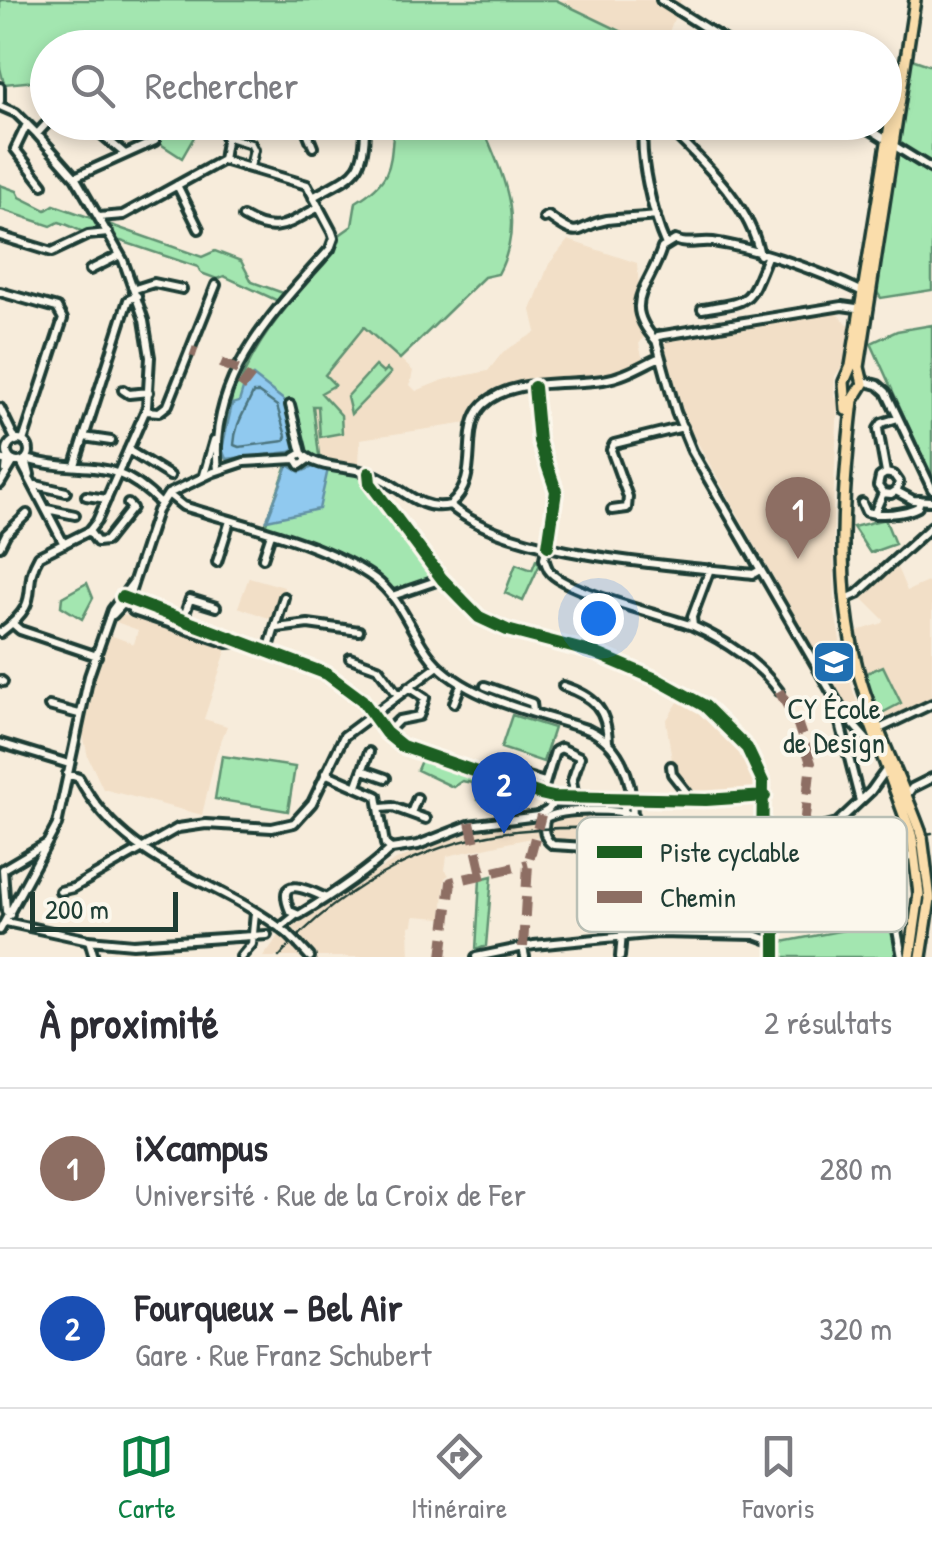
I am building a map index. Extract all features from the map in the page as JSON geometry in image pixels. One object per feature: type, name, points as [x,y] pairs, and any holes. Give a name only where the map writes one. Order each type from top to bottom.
[{"type":"main road","points":[[902,65],[912,0]]},
{"type":"main road","points":[[890,140],[863,310],[852,366],[844,382],[840,584],[852,666],[915,837],[927,903]]},
{"type":"main road","points":[[890,143],[863,292],[860,386],[851,414],[846,487],[846,600],[856,664],[886,770],[906,817]]},
{"type":"main road","points":[[847,377],[856,374],[860,386]]},
{"type":"main road","points":[[845,390],[860,386]]},
{"type":"main road","points":[[877,730],[907,796],[927,903],[916,957]]},
{"type":"main road","points":[[882,756],[907,817]]},
{"type":"main road","points":[[907,817],[915,837]]},
{"type":"main road","points":[[907,819],[915,837]]},
{"type":"street","points":[[661,0],[708,30]]},
{"type":"street","points":[[0,87],[0,103],[30,127]]},
{"type":"street","points":[[27,124],[15,149],[43,185]]},
{"type":"street","points":[[0,633],[12,624],[30,599],[39,556],[89,531],[146,411],[149,392],[148,345],[136,293],[120,255],[76,177],[42,140]]},
{"type":"street","points":[[109,140],[125,154]]},
{"type":"street","points":[[223,160],[226,140]]},
{"type":"street","points":[[239,140],[252,144],[250,167]]},
{"type":"street","points":[[311,140],[313,146]]},
{"type":"street","points":[[313,197],[356,172],[365,154],[365,140]]},
{"type":"street","points":[[642,140],[656,216],[666,245]]},
{"type":"street","points":[[680,140],[726,188],[764,256],[751,296],[742,302],[702,309]]},
{"type":"street","points":[[885,140],[932,169]]},
{"type":"street","points":[[76,177],[155,141]]},
{"type":"street","points":[[100,217],[123,215],[223,160],[307,185],[332,232],[333,244],[277,306],[242,359],[222,412],[218,470]]},
{"type":"street","points":[[177,186],[199,230]]},
{"type":"street","points":[[243,217],[263,228],[275,229],[319,208]]},
{"type":"street","points":[[544,218],[548,216],[561,226],[578,231],[603,221],[656,216]]},
{"type":"street","points":[[0,236],[52,252],[88,235],[108,233]]},
{"type":"street","points":[[863,292],[714,242],[683,244],[675,240],[662,248],[638,302],[641,325],[656,340],[692,450],[844,714],[882,756]]},
{"type":"street","points":[[90,270],[120,255]]},
{"type":"street","points":[[75,465],[128,300],[154,283],[182,289]]},
{"type":"street","points":[[146,411],[159,412],[168,405],[216,285]]},
{"type":"street","points":[[0,292],[57,308],[63,320],[0,484]]},
{"type":"street","points":[[656,340],[658,336],[838,308],[863,310]]},
{"type":"street","points":[[838,308],[858,324]]},
{"type":"street","points":[[131,604],[134,581],[164,500],[218,470],[244,462],[295,459],[304,453],[369,472],[424,504],[439,508],[450,505],[462,491],[468,474],[472,426],[480,409],[500,395],[534,386],[604,380],[660,357]]},
{"type":"street","points":[[860,386],[875,384],[886,392],[932,488]]},
{"type":"street","points":[[534,386],[539,441],[556,491],[546,564],[556,577],[693,626],[731,647],[772,680],[779,691]]},
{"type":"street","points":[[123,390],[130,394],[149,392]]},
{"type":"street","points":[[290,405],[304,453]]},
{"type":"street","points":[[0,408],[19,441]]},
{"type":"street","points":[[886,474],[878,429],[882,423],[898,418]]},
{"type":"street","points":[[612,510],[627,508],[628,498],[611,450],[614,444],[682,427]]},
{"type":"street","points":[[204,477],[215,432]]},
{"type":"street","points":[[84,437],[112,440]]},
{"type":"street","points":[[19,441],[8,447],[30,475],[64,544]]},
{"type":"street","points":[[128,450],[170,476]]},
{"type":"street","points":[[13,458],[118,472],[164,500],[356,566],[392,596],[438,666],[462,685],[589,730],[608,743],[626,773],[633,817]]},
{"type":"street","points":[[369,472],[370,483],[442,579],[486,621],[596,652],[705,706],[747,748],[762,776],[764,817]]},
{"type":"street","points":[[886,474],[898,478],[896,491]]},
{"type":"street","points":[[874,514],[883,492],[878,482],[886,474]]},
{"type":"street","points":[[34,484],[66,492]]},
{"type":"street","points":[[883,492],[896,491],[932,501]]},
{"type":"street","points":[[86,496],[107,499]]},
{"type":"street","points":[[862,503],[866,512],[874,514],[912,511],[918,508],[920,500]]},
{"type":"street","points":[[450,505],[501,535],[548,546],[753,574],[760,570]]},
{"type":"street","points":[[89,531],[98,542],[103,542],[132,508]]},
{"type":"street","points":[[46,509],[75,515]]},
{"type":"street","points":[[0,546],[6,534],[27,514]]},
{"type":"street","points":[[217,562],[230,520]]},
{"type":"street","points":[[846,600],[932,526]]},
{"type":"street","points":[[263,558],[271,534]]},
{"type":"street","points":[[693,626],[692,617],[710,569]]},
{"type":"street","points":[[392,596],[442,579]]},
{"type":"street","points":[[131,604],[134,581]]},
{"type":"street","points":[[268,651],[284,597]]},
{"type":"street","points":[[183,620],[190,599],[216,607]]},
{"type":"street","points":[[4,924],[49,842],[61,811],[79,714],[97,656],[114,614],[131,604],[337,679],[402,746],[542,794],[575,798],[765,796]]},
{"type":"street","points":[[131,604],[228,643],[238,642]]},
{"type":"street","points":[[12,624],[97,656]]},
{"type":"street","points":[[277,628],[308,624],[359,632]]},
{"type":"street","points":[[350,658],[378,668],[398,694]]},
{"type":"street","points":[[60,891],[73,888],[161,834],[191,825],[272,828],[294,823],[312,804],[344,736],[371,712],[438,666]]},
{"type":"street","points":[[454,703],[462,685]]},
{"type":"street","points":[[485,686],[532,703],[532,711]]},
{"type":"street","points":[[563,686],[593,698],[607,723],[608,743]]},
{"type":"street","points":[[386,733],[399,720],[419,716],[425,698],[408,687]]},
{"type":"street","points":[[854,726],[862,731],[877,730],[932,704]]},
{"type":"street","points":[[50,706],[79,714]]},
{"type":"street","points":[[844,714],[839,718],[860,801]]},
{"type":"street","points":[[0,743],[69,764]]},
{"type":"street","points":[[542,794],[558,748],[580,757],[572,781],[575,798]]},
{"type":"street","points":[[357,785],[369,752]]},
{"type":"street","points":[[672,766],[672,774],[691,799]]},
{"type":"street","points":[[363,770],[386,778]]},
{"type":"street","points":[[507,770],[544,782]]},
{"type":"street","points":[[843,817],[886,770]]},
{"type":"street","points":[[326,773],[377,796],[385,844],[391,849]]},
{"type":"street","points":[[67,774],[79,778],[102,814],[140,847],[280,928],[310,957]]},
{"type":"street","points":[[907,796],[912,788],[932,778]]},
{"type":"street","points":[[280,928],[378,864],[391,849],[418,845],[469,825],[538,816],[558,797]]},
{"type":"street","points":[[411,813],[417,798]]},
{"type":"street","points":[[624,817],[629,798]]},
{"type":"street","points":[[381,808],[393,807],[426,818]]},
{"type":"street","points":[[577,847],[553,845],[546,838],[546,818],[559,812],[634,814]]},
{"type":"street","points":[[907,846],[915,837]]},
{"type":"street","points":[[4,924],[4,869],[49,842]]},
{"type":"street","points":[[296,915],[286,904],[294,887],[301,886],[326,898]]},
{"type":"street","points":[[241,957],[252,944],[255,913]]},
{"type":"street","points":[[4,924],[133,944],[267,935]]},
{"type":"street","points":[[620,957],[622,932]]},
{"type":"street","points":[[774,932],[775,957]]},
{"type":"street","points":[[897,932],[902,957]]},
{"type":"street","points":[[476,957],[523,947],[658,933],[744,934],[774,942]]},
{"type":"street","points":[[89,940],[94,957]]},
{"type":"street","points":[[133,944],[137,957]]},
{"type":"street","points":[[523,947],[524,957]]},
{"type":"shaded area","points":[[556,0],[681,0],[670,30],[618,30]]},
{"type":"shaded area","points":[[568,240],[637,263],[637,315],[647,333],[639,344],[643,360],[606,374],[501,386],[486,393],[468,423],[360,439],[359,465],[323,460],[319,455],[313,397],[322,379],[365,326],[413,371],[410,385],[416,391],[443,380],[488,371],[503,352],[536,332],[531,310],[549,264]]},
{"type":"shaded area","points":[[835,312],[850,326],[847,360],[835,376],[834,395],[838,402],[833,506],[835,612],[844,663],[863,721],[855,722],[687,424],[664,344],[670,338]]},
{"type":"shaded area","points":[[896,565],[907,591],[932,580],[932,700],[884,723],[861,664],[855,632],[883,623],[861,597]]},
{"type":"shaded area","points":[[249,577],[284,587],[274,620],[238,607]]},
{"type":"shaded area","points":[[120,614],[227,648],[204,719],[227,726],[216,754],[202,815],[103,789],[88,757],[82,730],[87,700],[110,635],[134,644],[138,630],[116,622]]},
{"type":"shaded area","points":[[680,699],[704,713],[747,759],[757,784],[755,792],[693,795],[674,773],[666,721]]},
{"type":"shaded area","points":[[613,814],[618,817],[577,817],[577,844],[554,842],[549,834],[447,856],[445,870],[449,875],[445,878],[442,918],[414,916],[413,925],[409,926],[410,957],[315,957],[305,944],[299,957],[263,957],[281,933],[286,935],[291,926],[396,860],[507,822]]},
{"type":"green space","points":[[0,0],[556,0],[618,30],[30,30],[30,82],[4,84],[0,68]]},
{"type":"green space","points":[[906,57],[932,66],[932,290],[881,298],[874,288],[895,140],[902,140]]},
{"type":"green space","points":[[154,140],[192,140],[182,158]]},
{"type":"green space","points":[[392,140],[488,140],[503,179],[511,216],[511,235],[498,274],[484,277],[400,359],[364,327],[325,375],[335,385],[321,393],[341,415],[342,433],[320,437],[318,406],[313,406],[319,455],[323,460],[269,452],[226,459],[222,449],[234,387],[240,384],[283,311],[338,245],[338,236],[352,226],[356,202],[384,178]]},
{"type":"green space","points":[[0,185],[46,210],[54,205],[202,257],[215,251],[241,261],[252,282],[286,294],[278,301],[224,276],[217,279],[201,273],[198,267],[121,241],[98,238],[59,222],[51,226],[0,209]]},
{"type":"green space","points":[[932,325],[932,478],[871,343],[897,331]]},
{"type":"green space","points":[[375,366],[383,373],[387,369],[391,373],[351,414],[347,397]]},
{"type":"green space","points":[[288,462],[365,475],[368,486],[438,578],[394,592],[349,561],[264,529]]},
{"type":"green space","points":[[885,519],[895,544],[870,553],[853,527]]},
{"type":"green space","points":[[536,560],[540,564],[523,601],[505,593],[516,564],[532,570]]},
{"type":"green space","points":[[87,583],[93,598],[82,619],[61,606],[62,597]]},
{"type":"green space","points":[[883,666],[901,703],[880,714],[862,675]]},
{"type":"green space","points":[[512,715],[554,728],[543,762],[501,748]]},
{"type":"green space","points":[[222,756],[295,767],[288,811],[215,799]]},
{"type":"green space","points":[[422,758],[486,780],[478,801],[478,790],[472,783],[462,781],[453,787],[417,770]]},
{"type":"green space","points":[[492,876],[486,946],[476,950],[480,879]]},
{"type":"green space","points":[[834,932],[893,932],[899,957],[778,957],[777,943]]},
{"type":"water","points":[[253,376],[285,401],[298,441],[296,449],[226,459],[222,449],[232,404],[239,402]]},
{"type":"water","points":[[288,465],[300,472],[313,467],[328,469],[319,509],[267,520]]},
{"type":"tunnel","points":[[921,918],[923,894]]},
{"type":"tram line","points":[[279,957],[304,930],[363,885],[430,852],[502,833],[577,828]]},
{"type":"tram line","points":[[926,834],[932,833]]},
{"type":"marked path","points":[[191,351],[197,353]]},
{"type":"marked path","points":[[221,363],[238,370]]},
{"type":"marked path","points":[[241,388],[251,375]]},
{"type":"marked path","points":[[779,691],[797,722],[811,763],[805,817]]},
{"type":"marked path","points":[[523,947],[528,864],[541,815]]},
{"type":"marked path","points":[[470,822],[482,874]]},
{"type":"marked path","points":[[442,957],[451,882],[528,864]]},
{"type":"cycle path","points":[[534,387],[539,441],[556,491],[548,546]]},
{"type":"cycle path","points":[[369,473],[370,483],[442,579],[479,617],[507,630],[595,653],[656,679],[705,706],[747,748],[763,782],[763,817]]},
{"type":"cycle path","points":[[122,597],[327,674],[362,700],[386,733],[402,746],[540,794],[706,800],[765,796]]},
{"type":"cycle path","points":[[775,932],[775,957]]},
{"type":"place","name":"iXcampus","points":[[798,559]]},
{"type":"place","name":"CY École de Design","points":[[834,662]]},
{"type":"place","name":"Fourqueux - Bel Air","points":[[504,834]]}]
